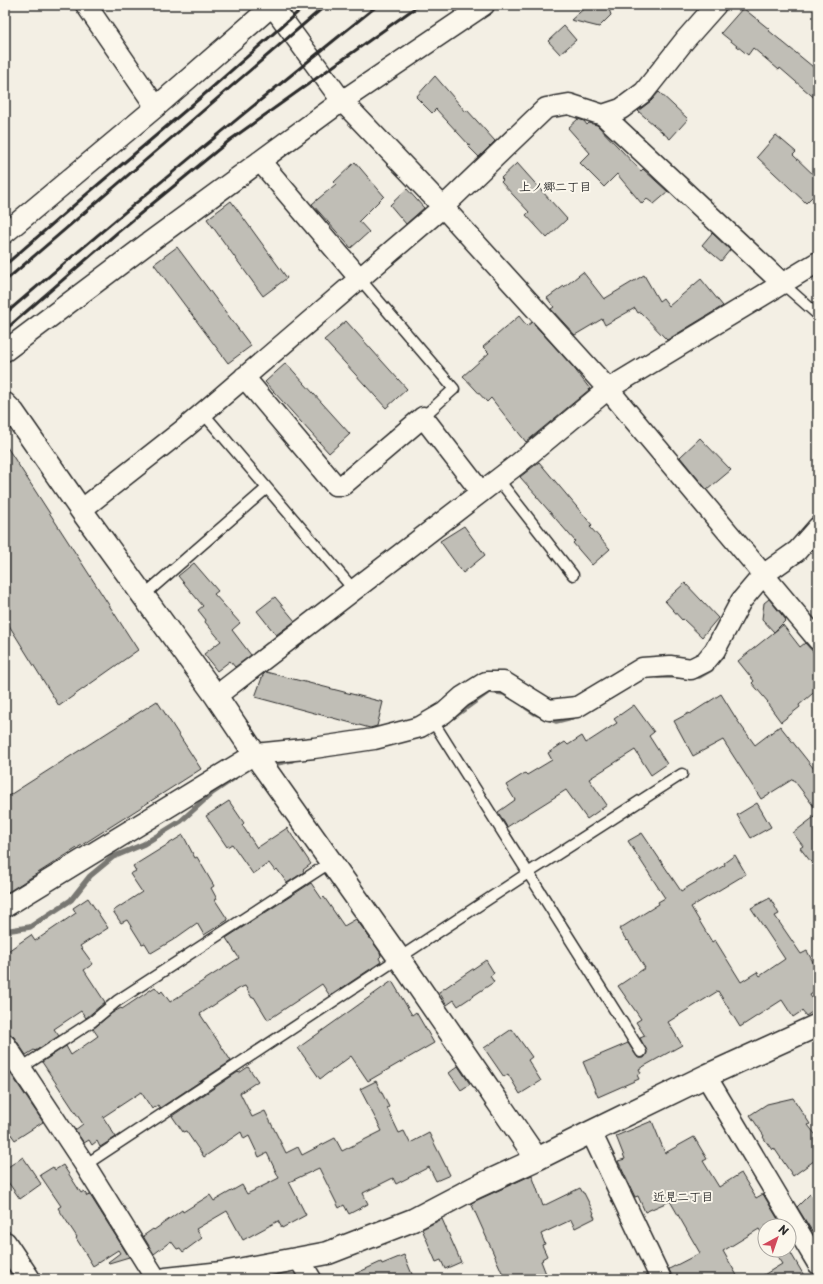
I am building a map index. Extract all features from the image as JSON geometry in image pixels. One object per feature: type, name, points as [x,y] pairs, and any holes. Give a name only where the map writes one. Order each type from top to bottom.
[{"type":"street","points":[[86,5],[156,107]]},
{"type":"street","points":[[5,233],[156,107],[273,5],[342,101],[443,207],[608,389],[818,640]]},
{"type":"street","points":[[5,351],[342,101],[484,5]]},
{"type":"street","points":[[603,115],[621,109],[644,92],[685,40],[716,5]]},
{"type":"street","points":[[81,510],[184,429],[360,279],[443,207],[546,108],[569,104],[603,115],[783,284]]},
{"type":"street","points":[[260,161],[360,279]]},
{"type":"street","points":[[216,696],[498,479],[608,389],[818,262]]},
{"type":"street","points":[[244,377],[335,485],[343,485],[423,417],[481,492]]},
{"type":"street","points":[[5,404],[13,412],[142,596],[216,696],[254,754],[400,958],[538,1160]]},
{"type":"street","points":[[5,907],[254,754],[314,748],[374,739],[420,727],[444,713],[462,697],[486,682],[504,682],[549,710],[577,707],[642,668],[670,666],[691,669],[705,662],[715,650],[741,601],[763,575],[797,550],[818,528]]},
{"type":"street","points":[[166,1279],[222,1273],[328,1253],[413,1220],[474,1188],[538,1160],[590,1132],[706,1076],[818,1025]]},
{"type":"street","points":[[5,1044],[85,1165],[156,1279]]},
{"type":"street","points":[[706,1076],[818,1264]]},
{"type":"street","points":[[590,1132],[661,1279]]},
{"type":"street","points":[[5,1243],[29,1279]]},
{"type":"street","points":[[299,1259],[311,1279]]},
{"type":"lane","points":[[360,279],[454,389],[423,417]]},
{"type":"lane","points":[[783,284],[818,315]]},
{"type":"lane","points":[[203,413],[354,590]]},
{"type":"lane","points":[[498,479],[574,575]]},
{"type":"lane","points":[[142,596],[267,488]]},
{"type":"lane","points":[[432,720],[642,1052]]},
{"type":"lane","points":[[85,1165],[528,873],[682,774]]},
{"type":"lane","points":[[21,1068],[92,1021],[117,1001],[331,862]]},
{"type":"building","points":[[588,5],[606,5],[611,15],[599,27],[571,20]]},
{"type":"building","points":[[743,8],[818,71],[818,101],[780,68],[779,70],[753,48],[748,55],[721,33]]},
{"type":"building","points":[[564,26],[576,40],[560,54],[548,41]]},
{"type":"building","points":[[435,76],[466,112],[467,110],[495,141],[479,157],[436,109],[432,113],[416,97]]},
{"type":"building","points":[[659,92],[688,119],[670,139],[638,111],[651,101]]},
{"type":"building","points":[[578,119],[584,121],[587,125],[589,123],[597,125],[641,171],[643,169],[668,192],[654,204],[647,199],[642,204],[617,174],[604,187],[580,163],[590,153],[568,128]]},
{"type":"building","points":[[776,135],[796,152],[793,155],[818,179],[818,191],[806,203],[757,157]]},
{"type":"building","points":[[355,162],[384,196],[359,221],[369,232],[351,248],[312,204],[336,184],[334,182]]},
{"type":"building","points":[[517,163],[567,219],[547,238],[526,215],[529,212],[501,182],[503,180],[501,178]]},
{"type":"building","points":[[407,189],[424,208],[406,224],[390,205]]},
{"type":"building","points":[[231,201],[287,278],[263,296],[207,219]]},
{"type":"building","points":[[712,233],[730,250],[721,261],[702,245]]},
{"type":"building","points":[[177,247],[251,346],[228,363],[154,264]]},
{"type":"building","points":[[583,272],[604,299],[644,275],[659,301],[663,298],[669,306],[701,279],[723,306],[667,340],[640,312],[638,313],[635,308],[605,325],[602,319],[575,335],[551,309],[554,307],[547,298]]},
{"type":"building","points":[[519,316],[527,326],[532,322],[573,367],[590,389],[526,442],[491,398],[487,402],[463,376],[489,353],[483,347]]},
{"type":"building","points":[[346,321],[407,389],[386,408],[324,340]]},
{"type":"building","points":[[286,363],[350,434],[329,453],[265,382]]},
{"type":"building","points":[[700,438],[731,470],[707,490],[680,457]]},
{"type":"building","points":[[5,444],[138,650],[59,706],[5,619]]},
{"type":"building","points":[[539,462],[592,525],[590,527],[610,549],[592,565],[573,543],[575,541],[520,477]]},
{"type":"building","points":[[464,526],[485,555],[463,573],[440,541]]},
{"type":"building","points":[[194,563],[218,591],[214,594],[240,623],[232,630],[251,655],[235,667],[230,661],[217,671],[204,654],[221,641],[205,622],[206,620],[198,610],[203,606],[178,576]]},
{"type":"building","points":[[685,583],[718,618],[702,637],[683,619],[682,620],[665,601]]},
{"type":"building","points":[[275,597],[295,621],[276,635],[257,611]]},
{"type":"building","points":[[769,599],[786,620],[774,632],[762,619],[764,603]]},
{"type":"building","points":[[783,625],[800,647],[805,643],[816,655],[815,657],[818,661],[818,689],[799,705],[800,707],[781,722],[767,703],[768,702],[752,683],[754,681],[738,661]]},
{"type":"building","points":[[266,672],[383,702],[377,726],[370,728],[255,697],[263,675]]},
{"type":"building","points":[[721,694],[755,745],[780,726],[818,774],[818,812],[793,779],[761,799],[723,740],[693,756],[674,721],[689,713],[690,714]]},
{"type":"building","points":[[157,701],[201,769],[5,894],[5,798]]},
{"type":"building","points":[[634,705],[654,732],[649,736],[667,764],[651,775],[635,750],[589,779],[607,805],[587,819],[566,790],[507,827],[498,812],[515,800],[506,785],[525,773],[527,775],[552,760],[548,753],[565,742],[568,745],[582,736],[586,743],[617,723],[614,719]]},
{"type":"building","points":[[229,801],[244,823],[242,825],[257,848],[287,828],[311,864],[303,870],[304,872],[287,883],[277,869],[275,871],[269,863],[253,874],[232,844],[227,847],[206,816]]},
{"type":"building","points":[[757,803],[771,827],[751,838],[737,815]]},
{"type":"building","points":[[818,814],[818,871],[800,848],[803,846],[793,833]]},
{"type":"building","points":[[642,833],[681,891],[725,865],[724,863],[735,855],[746,874],[691,907],[712,942],[715,940],[741,982],[757,972],[760,976],[785,959],[751,908],[770,898],[779,914],[775,916],[801,954],[807,951],[818,971],[818,990],[810,995],[818,1008],[806,1016],[802,1011],[793,1017],[782,1000],[740,1027],[718,991],[668,1022],[682,1045],[639,1069],[641,1073],[637,1075],[639,1079],[598,1097],[583,1062],[628,1043],[638,1058],[644,1058],[647,1052],[640,1038],[645,1036],[636,1022],[641,1019],[618,986],[645,968],[628,940],[627,941],[619,929],[659,904],[658,902],[665,898],[628,841]]},
{"type":"building","points":[[183,835],[195,858],[197,857],[214,886],[211,888],[217,899],[215,900],[228,920],[204,935],[197,923],[151,953],[145,943],[142,944],[127,920],[121,923],[113,911],[142,892],[130,874],[136,871],[133,866]]},
{"type":"building","points":[[311,883],[322,899],[324,897],[344,926],[356,919],[380,952],[381,956],[379,958],[381,962],[330,996],[322,984],[268,1020],[254,997],[252,998],[245,986],[240,988],[200,1014],[231,1061],[160,1108],[158,1105],[152,1109],[141,1092],[103,1117],[116,1137],[100,1147],[97,1141],[92,1145],[89,1140],[84,1143],[75,1130],[83,1124],[42,1062],[66,1046],[71,1055],[98,1036],[93,1029],[112,1013],[121,1008],[122,1009],[155,987],[160,993],[162,991],[170,1002],[239,958],[226,938]]},
{"type":"building","points":[[88,898],[108,928],[80,946],[93,964],[84,970],[105,1002],[86,1018],[81,1011],[54,1029],[59,1036],[26,1055],[14,1037],[5,1033],[5,953],[31,935],[35,941],[76,913],[73,908]]},
{"type":"building","points":[[486,960],[494,973],[490,976],[494,982],[458,1006],[454,1000],[447,1005],[439,992]]},
{"type":"building","points":[[392,981],[412,1015],[416,1012],[434,1043],[368,1081],[351,1056],[320,1079],[298,1048]]},
{"type":"building","points":[[512,1029],[532,1057],[528,1060],[541,1081],[520,1094],[508,1074],[504,1077],[484,1048]]},
{"type":"building","points":[[5,1065],[43,1122],[15,1140],[5,1126]]},
{"type":"building","points":[[458,1066],[470,1084],[461,1090],[449,1073]]},
{"type":"building","points":[[248,1067],[258,1081],[240,1093],[252,1117],[265,1111],[286,1153],[298,1147],[302,1155],[335,1138],[342,1151],[382,1131],[360,1089],[376,1081],[389,1107],[387,1108],[399,1133],[404,1131],[410,1143],[429,1133],[450,1175],[436,1181],[429,1167],[396,1184],[393,1178],[363,1193],[368,1204],[349,1214],[344,1205],[339,1208],[319,1168],[289,1182],[306,1215],[282,1228],[278,1221],[243,1240],[227,1211],[196,1229],[202,1238],[183,1252],[180,1248],[177,1249],[171,1241],[154,1254],[143,1236],[182,1210],[183,1212],[210,1195],[214,1201],[242,1185],[247,1194],[279,1178],[267,1153],[259,1157],[249,1136],[244,1139],[241,1132],[204,1157],[186,1131],[183,1132],[172,1116],[238,1072],[239,1073]]},
{"type":"building","points":[[793,1098],[810,1124],[808,1125],[818,1138],[818,1158],[793,1176],[774,1148],[772,1150],[750,1115],[767,1104]]},
{"type":"building","points":[[652,1121],[665,1153],[694,1137],[707,1159],[703,1161],[719,1187],[741,1173],[756,1198],[763,1194],[777,1218],[757,1218],[757,1230],[723,1251],[739,1279],[675,1279],[669,1269],[700,1253],[670,1201],[645,1212],[638,1196],[635,1197],[618,1161],[625,1159],[616,1136]]},
{"type":"building","points":[[23,1157],[41,1184],[20,1199],[5,1178],[5,1169]]},
{"type":"building","points":[[63,1165],[81,1193],[84,1191],[87,1196],[90,1195],[129,1257],[109,1263],[108,1262],[120,1253],[118,1250],[93,1266],[76,1238],[77,1237],[58,1208],[61,1206],[40,1175],[53,1167],[55,1170]]},
{"type":"building","points":[[532,1175],[543,1206],[580,1188],[594,1213],[595,1218],[575,1228],[571,1220],[541,1234],[545,1244],[542,1245],[547,1256],[541,1261],[548,1279],[505,1279],[471,1203]]},
{"type":"building","points":[[810,1194],[818,1202],[818,1227],[812,1231],[797,1207]]},
{"type":"building","points":[[442,1219],[461,1262],[445,1269],[441,1260],[436,1262],[422,1229]]},
{"type":"building","points":[[404,1255],[414,1279],[344,1279],[381,1262],[382,1264]]},
{"type":"building","points":[[778,1258],[794,1258],[806,1279],[757,1279],[782,1264]]},
{"type":"waterway","points":[[692,676],[699,676],[711,669]]},
{"type":"waterway","points":[[658,676],[679,676]]},
{"type":"waterway","points":[[453,717],[489,691],[504,693],[507,695]]},
{"type":"waterway","points":[[526,707],[535,713],[556,721],[572,717]]},
{"type":"waterway","points":[[267,765],[292,760]]},
{"type":"waterway","points":[[5,931],[30,927],[71,900],[90,876],[113,857],[144,844],[181,821],[212,793],[234,778]]},
{"type":"railway","points":[[5,265],[306,5]]},
{"type":"railway","points":[[5,281],[326,5]]},
{"type":"railway","points":[[5,314],[190,158],[378,5]]},
{"type":"railway","points":[[5,330],[118,232],[230,140],[419,5]]},
{"type":"district","name":"上ノ郷二丁目","points":[[555,186]]},
{"type":"district","name":"近見二丁目","points":[[683,1196]]}]
